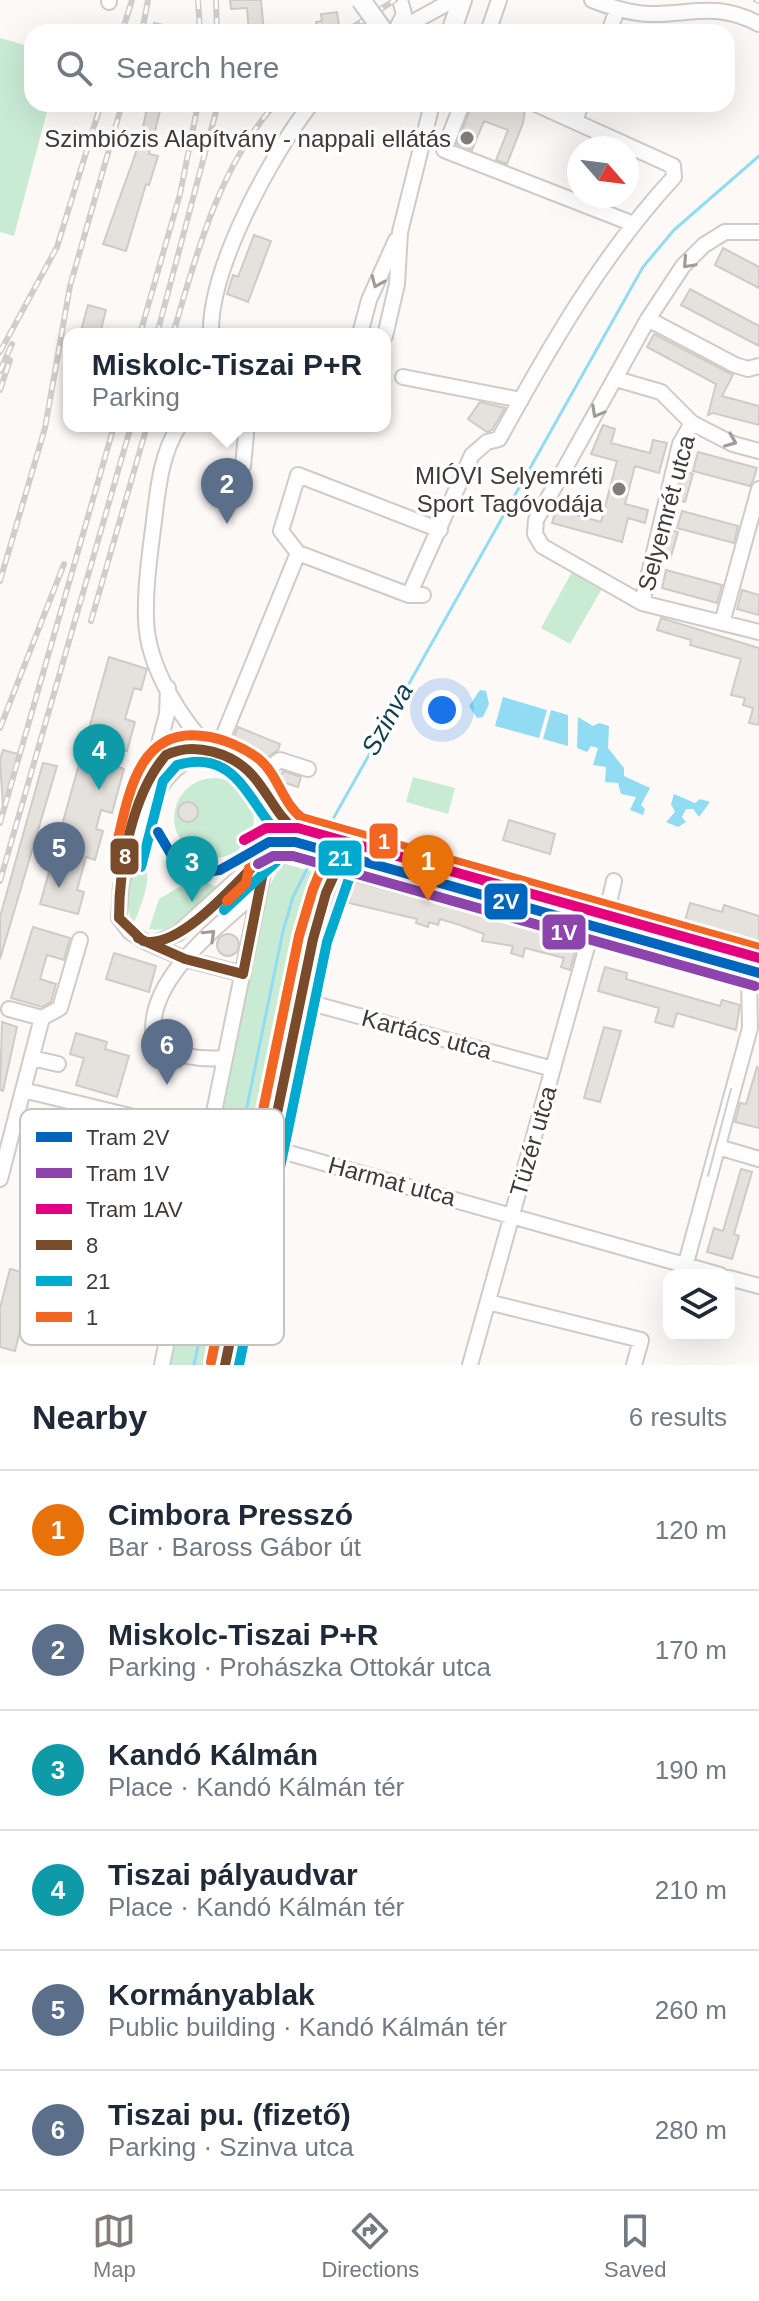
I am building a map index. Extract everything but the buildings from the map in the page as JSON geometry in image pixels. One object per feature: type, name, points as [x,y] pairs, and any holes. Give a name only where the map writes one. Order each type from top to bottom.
[{"type":"main road","points":[[361,0],[378,24]]},
{"type":"main road","points":[[454,24],[462,0]]},
{"type":"street","points":[[399,24],[404,14],[400,0]]},
{"type":"street","points":[[410,24],[453,0]]},
{"type":"street","points":[[491,24],[499,0]]},
{"type":"street","points":[[592,0],[617,10],[648,14],[734,11],[759,24]]},
{"type":"street","points":[[612,24],[617,10]]},
{"type":"street","points":[[212,328],[218,287],[253,200],[279,148],[305,112]]},
{"type":"street","points":[[387,328],[397,284],[400,232],[430,112]]},
{"type":"street","points":[[459,112],[444,150],[631,223]]},
{"type":"street","points":[[440,530],[298,475],[281,531],[298,553],[416,595],[472,455],[487,442],[499,439],[589,282],[631,223],[674,177],[673,166],[554,112]]},
{"type":"street","points":[[575,121],[578,112]]},
{"type":"street","name":"Selyemrét utca","points":[[752,231],[725,232],[704,245],[683,266],[648,319],[536,520],[535,534],[542,546],[642,603],[759,632]]},
{"type":"street","points":[[362,328],[376,282],[400,232]]},
{"type":"street","points":[[648,319],[735,365],[748,369],[759,366]]},
{"type":"street","points":[[403,377],[521,400]]},
{"type":"street","name":"Selyemrét utca","points":[[616,379],[661,392],[692,423],[733,444],[759,451]]},
{"type":"street","name":"Selyemrét utca","points":[[642,603],[680,444],[692,423]]},
{"type":"street","points":[[176,432],[165,456],[159,480],[147,607],[149,639],[168,688],[191,730],[216,754]]},
{"type":"street","points":[[243,466],[245,432]]},
{"type":"street","points":[[722,623],[759,489]]},
{"type":"street","points":[[216,754],[298,553]]},
{"type":"street","points":[[168,688],[167,714],[118,908],[119,918],[130,932],[185,959],[243,974]]},
{"type":"street","points":[[150,775],[158,762],[174,751],[194,749],[216,754],[237,763],[257,777],[273,811],[296,831],[759,963]]},
{"type":"street","points":[[257,777],[280,760],[308,769]]},
{"type":"street","points":[[214,1109],[273,811]]},
{"type":"street","points":[[279,1109],[318,920],[347,846]]},
{"type":"street","points":[[152,944],[177,934],[267,852],[290,848],[754,981],[750,1028],[686,1263]]},
{"type":"street","name":"Tüzér utca","points":[[470,1365],[591,933],[614,881]]},
{"type":"street","points":[[225,1058],[198,1058],[163,1048],[154,1039],[163,991],[173,972],[185,959],[259,890]]},
{"type":"street","points":[[9,1009],[42,1018],[60,1008],[80,940]]},
{"type":"street","name":"Kartács utca","points":[[300,1000],[553,1069]]},
{"type":"street","points":[[0,1179],[42,1018]]},
{"type":"street","points":[[32,1058],[58,1064]]},
{"type":"street","points":[[23,1090],[101,1109]]},
{"type":"street","points":[[718,1147],[759,1159]]},
{"type":"street","name":"Harmat utca","points":[[284,1152],[703,1269]]},
{"type":"street","points":[[735,1280],[759,1286]]},
{"type":"street","points":[[488,1302],[641,1340],[634,1365]]},
{"type":"street","points":[[162,1365],[166,1345]]},
{"type":"street","points":[[225,1365],[229,1345]]},
{"type":"green space","points":[[0,38],[24,45],[24,112],[47,112],[14,236],[0,232]]},
{"type":"green space","points":[[573,570],[603,587],[570,644],[541,628]]},
{"type":"green space","points":[[413,777],[455,788],[448,814],[406,802]]},
{"type":"green space","points":[[206,778],[222,778],[243,789],[254,810],[254,826],[243,847],[222,858],[206,858],[192,852],[180,840],[174,826],[174,810],[180,796],[192,784]]},
{"type":"green space","points":[[142,845],[147,867],[146,885],[133,925],[128,905],[128,884]]},
{"type":"green space","points":[[282,863],[341,880],[324,929],[284,1125],[284,1109],[221,1109],[265,894]]},
{"type":"green space","points":[[203,881],[221,888],[179,924],[160,930],[149,929],[159,899],[181,886]]},
{"type":"green space","points":[[172,1345],[239,1345],[235,1365],[168,1365]]},
{"type":"water","points":[[480,690],[486,691],[489,704],[483,717],[477,718],[469,706]]},
{"type":"water","points":[[503,697],[547,710],[539,738],[495,726]]},
{"type":"water","points":[[551,710],[568,715],[568,746],[543,739]]},
{"type":"water","points":[[578,717],[593,726],[599,723],[609,726],[608,748],[624,768],[624,776],[650,788],[641,805],[645,809],[643,815],[630,810],[636,797],[621,794],[618,783],[605,782],[606,767],[593,765],[598,748],[591,746],[587,752],[577,748]]},
{"type":"water","points":[[674,794],[695,803],[700,799],[710,802],[699,817],[693,809],[686,809],[682,817],[686,822],[678,827],[666,822],[675,812],[671,804]]},
{"type":"waterway","name":"Szinva","points":[[324,835],[643,267],[674,230],[759,156]]},
{"type":"waterway","name":"Szinva","points":[[246,1109],[283,931],[293,897],[312,859]]},
{"type":"waterway","name":"Szinva","points":[[194,1365],[198,1345]]},
{"type":"tram line","points":[[158,832],[159,816],[170,787],[193,767],[207,763],[222,765],[242,776],[263,808]]},
{"type":"tram line","name":"1AV","points":[[244,840],[266,828],[298,828],[759,958]]},
{"type":"tram line","name":"2V","points":[[158,832],[175,861],[205,872],[220,870],[269,842],[295,842],[759,973]]},
{"type":"tram line","name":"1V","points":[[258,864],[273,856],[293,856],[755,986]]},
{"type":"tram line","points":[[708,1176],[731,1089]]},
{"type":"railway","points":[[124,24],[132,0]]},
{"type":"railway","points":[[144,24],[148,0]]},
{"type":"railway","points":[[198,0],[200,24]]},
{"type":"railway","points":[[216,0],[217,24]]},
{"type":"railway","points":[[358,24],[395,0]]},
{"type":"railway","points":[[0,352],[57,247],[99,112]]},
{"type":"railway","points":[[0,581],[45,428],[70,286],[120,112]]},
{"type":"railway","points":[[142,328],[180,194],[196,112]]},
{"type":"railway","points":[[159,328],[216,112]]},
{"type":"railway","points":[[175,328],[201,243],[224,184],[238,156],[269,112]]},
{"type":"railway","points":[[0,371],[12,344]]},
{"type":"railway","points":[[0,390],[10,360]]},
{"type":"railway","points":[[0,823],[112,432]]},
{"type":"railway","points":[[0,881],[129,432]]},
{"type":"railway","points":[[91,621],[145,432]]},
{"type":"railway","points":[[0,728],[64,564]]},
{"type":"transit line","name":"1","points":[[113,859],[129,795],[147,757],[161,744],[179,736],[203,736],[232,744],[259,759],[302,818],[759,948]]},
{"type":"transit line","name":"8","points":[[267,852],[210,910],[175,935],[158,941],[143,941],[119,918],[125,854],[144,790],[166,755],[201,749],[224,756],[245,768],[296,831],[759,963]]},
{"type":"transit line","name":"21","points":[[141,867],[163,781],[177,765],[199,762],[217,765],[232,775],[277,833],[291,844],[755,976]]},
{"type":"transit line","name":"8","points":[[278,1109],[313,939],[326,893],[347,846]]},
{"type":"transit line","name":"1","points":[[227,901],[246,883],[253,849]]},
{"type":"transit line","name":"8","points":[[243,974],[267,852]]},
{"type":"transit line","name":"1","points":[[263,1109],[299,936],[327,855]]},
{"type":"transit line","name":"21","points":[[224,910],[276,862]]},
{"type":"transit line","name":"21","points":[[284,1149],[327,942],[353,867]]},
{"type":"transit line","name":"8","points":[[138,938],[185,959],[243,974]]},
{"type":"transit line","name":"1","points":[[211,1362],[215,1345]]},
{"type":"transit line","name":"8","points":[[225,1365],[229,1345]]},
{"type":"transit line","name":"21","points":[[239,1365],[243,1345]]},
{"type":"place","name":"Szimbiózis Alapítvány - nappali ellátás","points":[[467,138]]},
{"type":"place","name":"MIÓVI Selyemréti Sport Tagóvodája","points":[[619,489]]},
{"type":"place","name":"Miskolc-Tiszai P+R","points":[[227,524]]},
{"type":"place","name":"Tiszai pályaudvar","points":[[99,790]]},
{"type":"place","name":"Kormányablak","points":[[59,888]]},
{"type":"place","name":"Cimbora Presszó","points":[[428,901]]},
{"type":"place","name":"Kandó Kálmán","points":[[192,902]]},
{"type":"place","name":"Tiszai pu. (fizető)","points":[[167,1085]]}]
